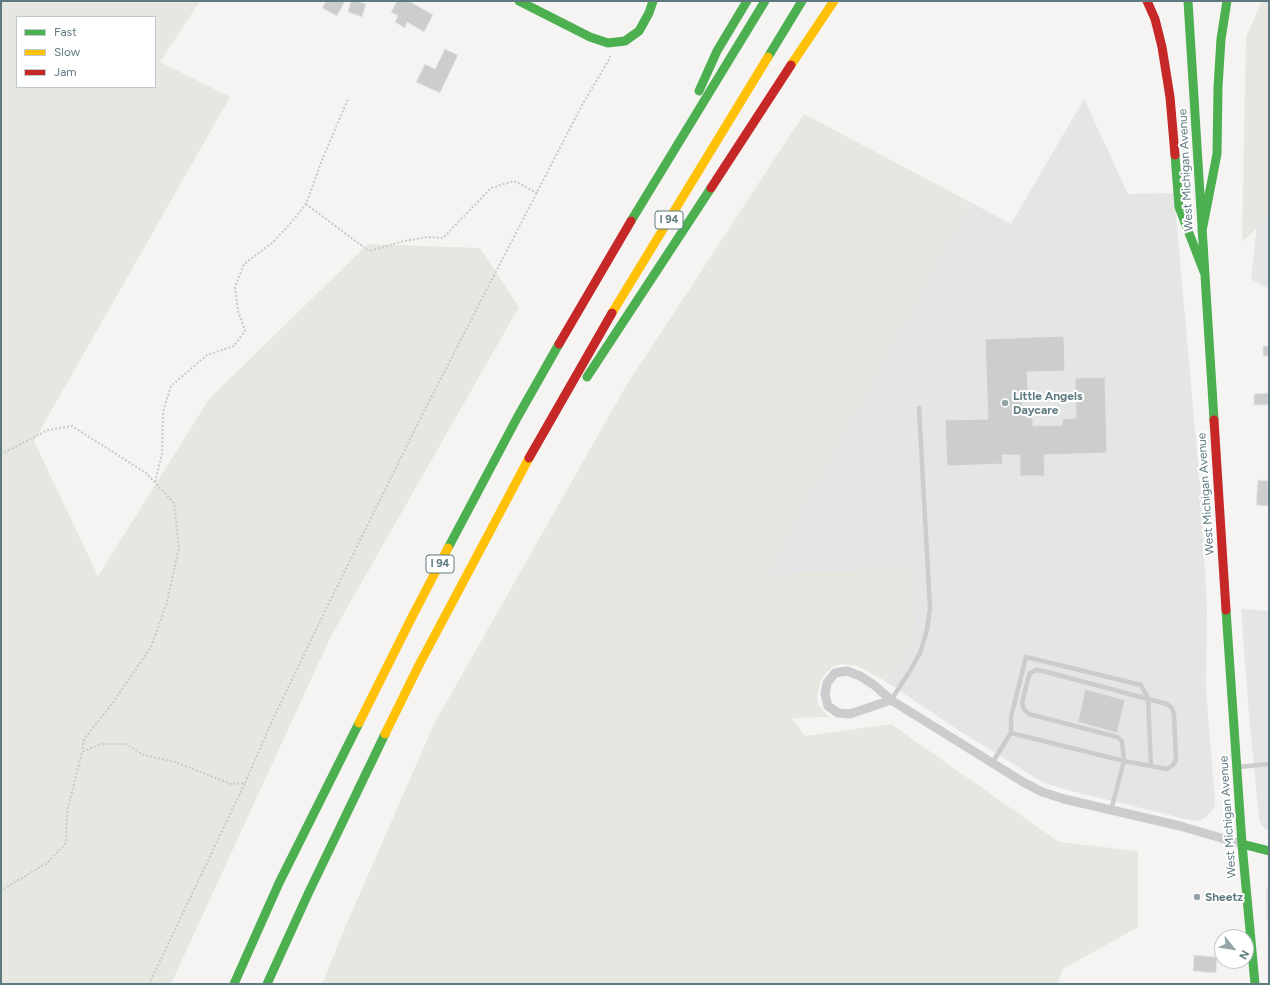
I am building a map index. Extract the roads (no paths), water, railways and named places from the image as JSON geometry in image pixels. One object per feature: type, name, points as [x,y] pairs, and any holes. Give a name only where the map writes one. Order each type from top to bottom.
[{"type":"main road","points":[[519,1],[590,37],[608,43],[625,41],[639,31],[647,18],[653,1]]},
{"type":"main road","points":[[669,157],[717,51],[747,1]]},
{"type":"main road","name":"I 94","points":[[234,984],[279,883],[412,617],[517,418],[584,300],[669,157],[765,1]]},
{"type":"main road","name":"I 94","points":[[267,984],[311,887],[420,666],[538,441],[601,332],[802,1]]},
{"type":"main road","points":[[538,441],[561,415],[810,35],[834,1]]},
{"type":"main road","points":[[1147,1],[1155,19],[1162,47],[1170,97],[1179,206],[1204,272]]},
{"type":"main road","name":"West Michigan Avenue","points":[[1188,1],[1204,272],[1242,844],[1255,984]]},
{"type":"main road","points":[[1202,231],[1217,154],[1218,87],[1221,39],[1227,1]]},
{"type":"main road","points":[[1242,844],[1269,851]]},
{"type":"street","points":[[891,700],[850,714],[838,713],[828,706],[825,694],[827,684],[836,673],[847,671],[860,676],[874,685],[891,700],[1022,782],[1042,792],[1064,799],[1180,826],[1242,844]]},
{"type":"lane","points":[[891,700],[920,653],[927,630],[930,608],[919,408]]},
{"type":"lane","points":[[992,763],[1011,733],[1011,717],[1026,657],[1141,684],[1148,698],[1151,766]]},
{"type":"lane","points":[[1011,733],[1124,761],[1167,769],[1173,765],[1176,760],[1174,715],[1172,708],[1167,704],[1043,671],[1036,670],[1030,673],[1022,703],[1024,709],[1029,714],[1116,737],[1122,742],[1124,761],[1110,810]]},
{"type":"lane","points":[[1237,767],[1269,764]]},
{"type":"place","name":"Little Angels Daycare","points":[[1005,403]]},
{"type":"place","name":"Sheetz","points":[[1197,897]]}]
